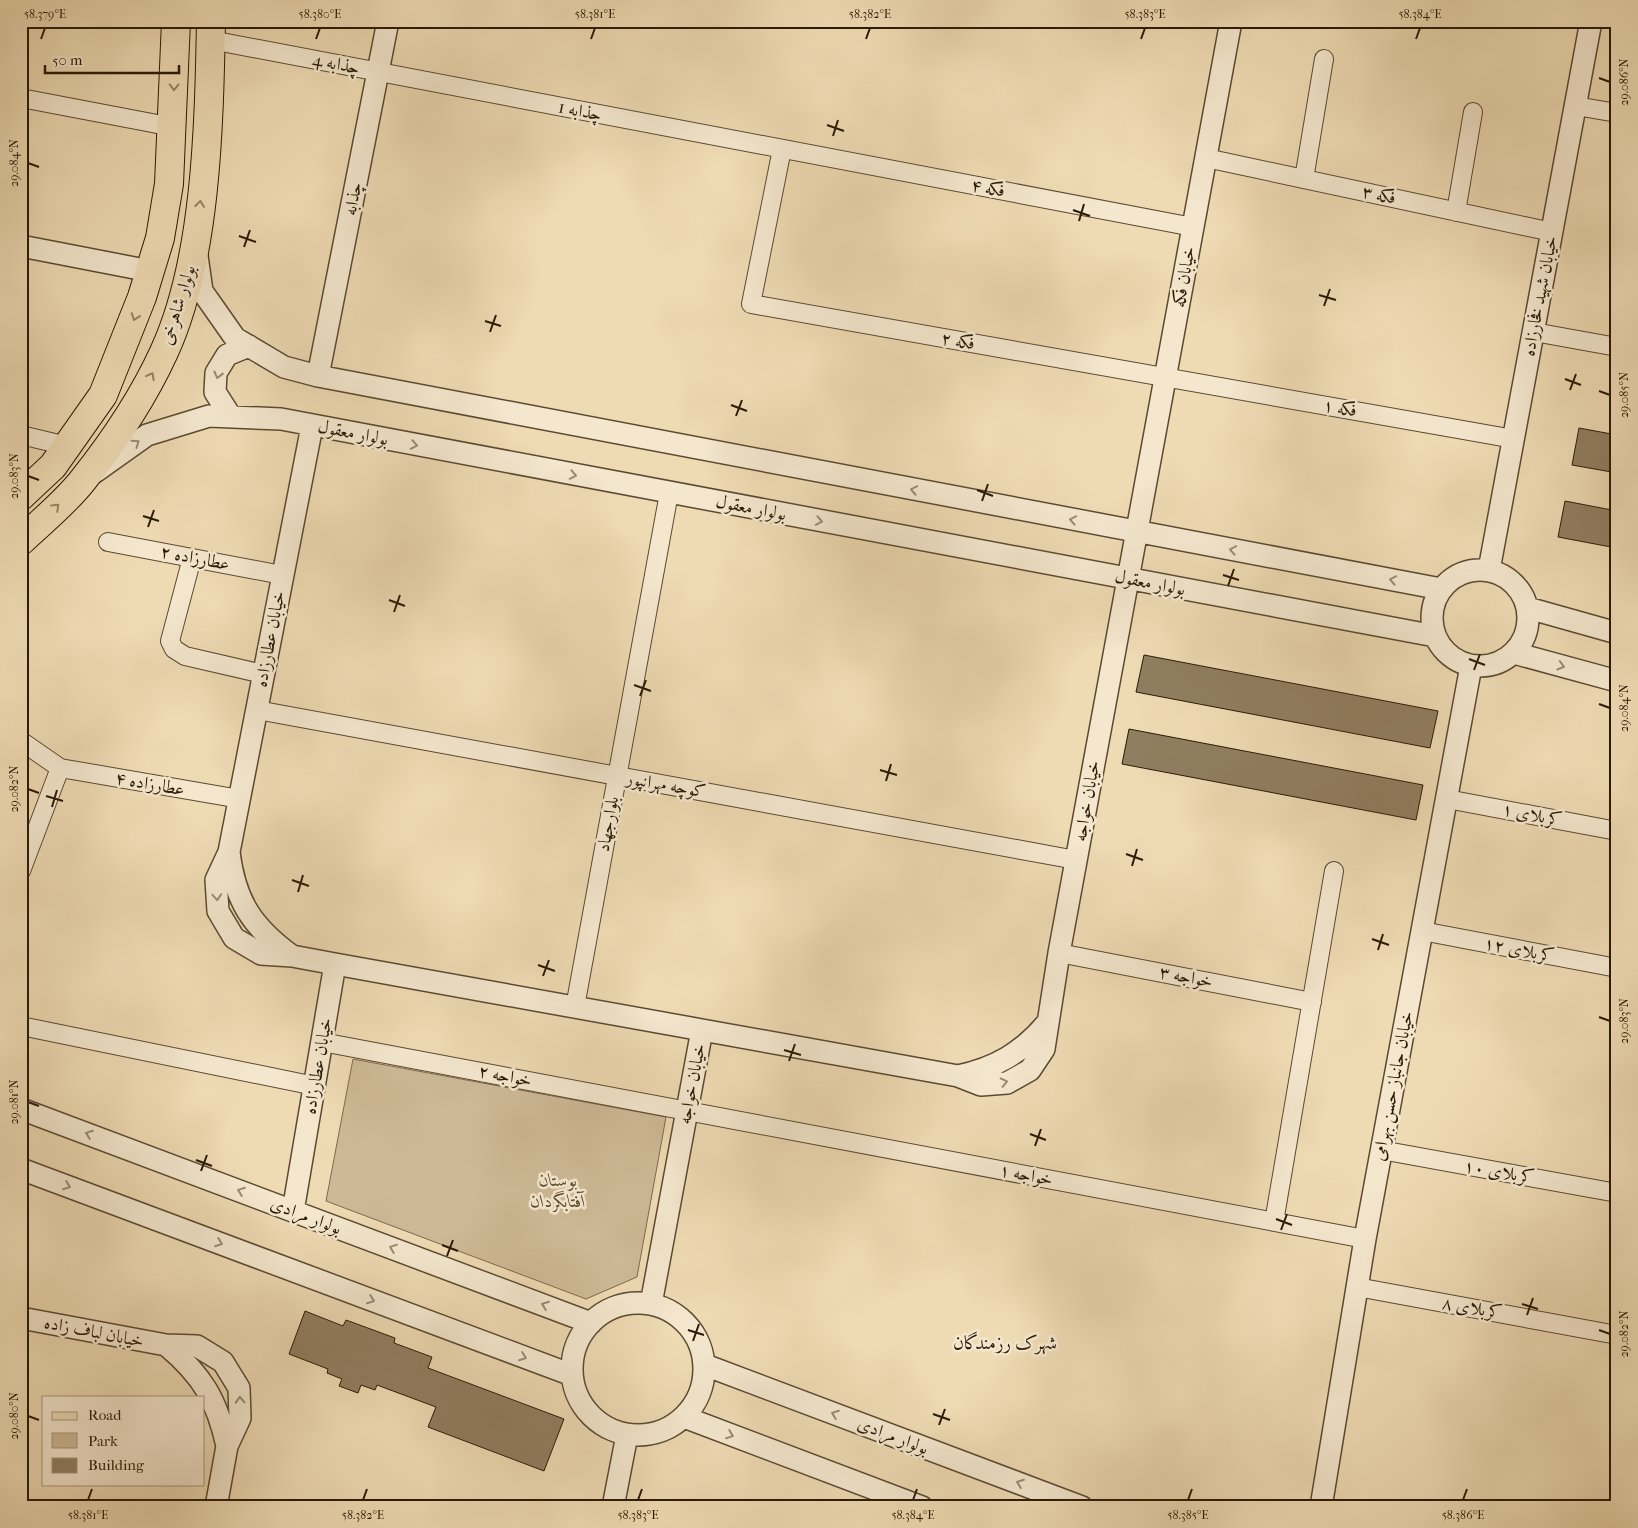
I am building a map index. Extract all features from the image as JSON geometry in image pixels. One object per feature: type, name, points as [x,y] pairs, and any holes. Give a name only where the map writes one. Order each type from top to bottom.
[{"type":"main road","name":"بولوار شاهرخی","points":[[21,496],[53,466],[103,395],[128,335],[150,271],[160,238],[170,184],[176,21]]},
{"type":"main road","name":"بولوار شاهرخی","points":[[21,541],[82,481],[135,407],[165,351],[184,295],[195,242],[207,133],[211,31]]},
{"type":"street","name":"چذابه","points":[[318,376],[388,21]]},
{"type":"street","name":"خیابان فکه","points":[[1136,532],[1231,21]]},
{"type":"street","name":"خیابان شهید فخارزاده","points":[[1489,570],[1592,21]]},
{"type":"street","name":"چذابه 4","points":[[211,31],[294,56],[378,72]]},
{"type":"street","points":[[1304,179],[1324,59]]},
{"type":"street","name":"چذابه 1","points":[[378,72],[782,149]]},
{"type":"street","points":[[21,98],[173,127]]},
{"type":"street","points":[[1576,106],[1617,113]]},
{"type":"street","points":[[1456,212],[1472,112]]},
{"type":"street","name":"فکه ۴","points":[[782,149],[1193,227]]},
{"type":"street","name":"فکه ۲","points":[[782,149],[751,304],[1165,377]]},
{"type":"street","name":"فکه ۳","points":[[1206,158],[1552,232]]},
{"type":"street","points":[[195,242],[202,291],[235,338],[284,367],[318,376],[1441,589]]},
{"type":"street","points":[[21,246],[150,271]]},
{"type":"street","points":[[1534,332],[1617,347]]},
{"type":"street","points":[[231,417],[215,392],[216,373],[227,356],[249,346]]},
{"type":"street","name":"فکه ۱","points":[[1165,377],[1514,439]]},
{"type":"street","name":"بولوار معقول","points":[[82,481],[147,435],[209,416],[281,419],[1435,636]]},
{"type":"street","name":"خیابان عطارزاده","points":[[293,1211],[335,964],[292,956],[261,954],[234,938],[218,911],[216,880],[229,852],[312,426]]},
{"type":"street","points":[[21,435],[67,446]]},
{"type":"street","name":"بلوارجهاد","points":[[575,1007],[669,493]]},
{"type":"street","name":"خیابان خواجه","points":[[651,1304],[702,1030],[958,1076],[981,1086],[1007,1083],[1022,1075],[1030,1070],[1044,1049],[1046,1023],[1136,532]]},
{"type":"street","name":"عطارزاده ۲","points":[[108,542],[282,574]]},
{"type":"street","points":[[192,558],[170,641],[174,649],[184,656],[263,674]]},
{"type":"street","points":[[1471,570],[1489,570],[1503,575],[1514,583],[1523,594],[1528,608],[1527,632],[1514,653],[1494,664],[1471,666],[1456,660],[1443,650],[1435,636],[1432,611],[1441,589],[1454,577],[1471,570]]},
{"type":"street","points":[[1528,608],[1617,633]]},
{"type":"street","points":[[1514,653],[1617,681]]},
{"type":"street","name":"خیابان جانباز حسن بهرامی","points":[[1321,1507],[1365,1239],[1471,666]]},
{"type":"street","name":"کوچه مهرانپور","points":[[256,710],[1076,860]]},
{"type":"street","points":[[21,741],[60,768],[21,871]]},
{"type":"street","name":"عطارزاده ۴","points":[[60,768],[240,799]]},
{"type":"street","name":"کربلای ۱","points":[[1447,799],[1617,831]]},
{"type":"street","points":[[1274,1222],[1334,871]]},
{"type":"street","name":"کربلای ۱۲","points":[[1422,931],[1617,968]]},
{"type":"street","name":"خواجه ۳","points":[[1059,953],[1312,1002]]},
{"type":"street","points":[[335,964],[702,1030]]},
{"type":"street","points":[[21,1026],[314,1086]]},
{"type":"street","name":"خواجه ۲","points":[[322,1042],[687,1111]]},
{"type":"street","name":"بولوار مرادی","points":[[21,1109],[591,1323]]},
{"type":"street","name":"خواجه ۱","points":[[687,1111],[1365,1239]]},
{"type":"street","name":"کربلای ۱۰","points":[[1382,1150],[1617,1193]]},
{"type":"street","points":[[21,1169],[572,1375]]},
{"type":"street","name":"کربلای ۸","points":[[1357,1287],[1617,1335]]},
{"type":"street","points":[[634,1303],[651,1304],[667,1310],[682,1320],[693,1333],[701,1348],[705,1365],[703,1384],[696,1402],[684,1418],[672,1427],[642,1436],[626,1435],[610,1430],[595,1420],[583,1408],[576,1392],[572,1375],[576,1347],[579,1338],[591,1323],[604,1312],[618,1306],[634,1303]]},
{"type":"street","name":"خیابان لباف زاده","points":[[21,1318],[166,1345],[197,1346],[224,1362],[239,1388],[240,1418],[227,1446],[216,1507]]},
{"type":"street","name":"خیابان لباف زاده","points":[[166,1345],[196,1373],[214,1399],[222,1422],[227,1446]]},
{"type":"street","name":"بولوار مرادی","points":[[705,1365],[1082,1507]]},
{"type":"street","points":[[684,1418],[922,1507]]},
{"type":"street","points":[[613,1507],[626,1435]]},
{"type":"green space","name":"بوستان آفتابگردان","points":[[353,1059],[666,1117],[637,1277],[586,1299],[326,1201]]},
{"type":"building","points":[[1579,428],[1617,435],[1617,473],[1572,465]]},
{"type":"building","points":[[1565,501],[1617,511],[1617,542],[1612,541],[1611,547],[1558,537]]},
{"type":"building","points":[[1144,655],[1438,711],[1430,748],[1136,692]]},
{"type":"building","points":[[1129,729],[1423,785],[1416,820],[1122,764]]},
{"type":"building","points":[[305,1311],[343,1326],[346,1320],[395,1338],[394,1343],[432,1357],[428,1368],[564,1419],[544,1471],[428,1427],[436,1407],[377,1385],[375,1390],[361,1385],[358,1393],[339,1386],[342,1379],[327,1373],[328,1369],[289,1354]]},
{"type":"district","name":"شهرک رزمندگان","points":[[1005,1343]]}]
